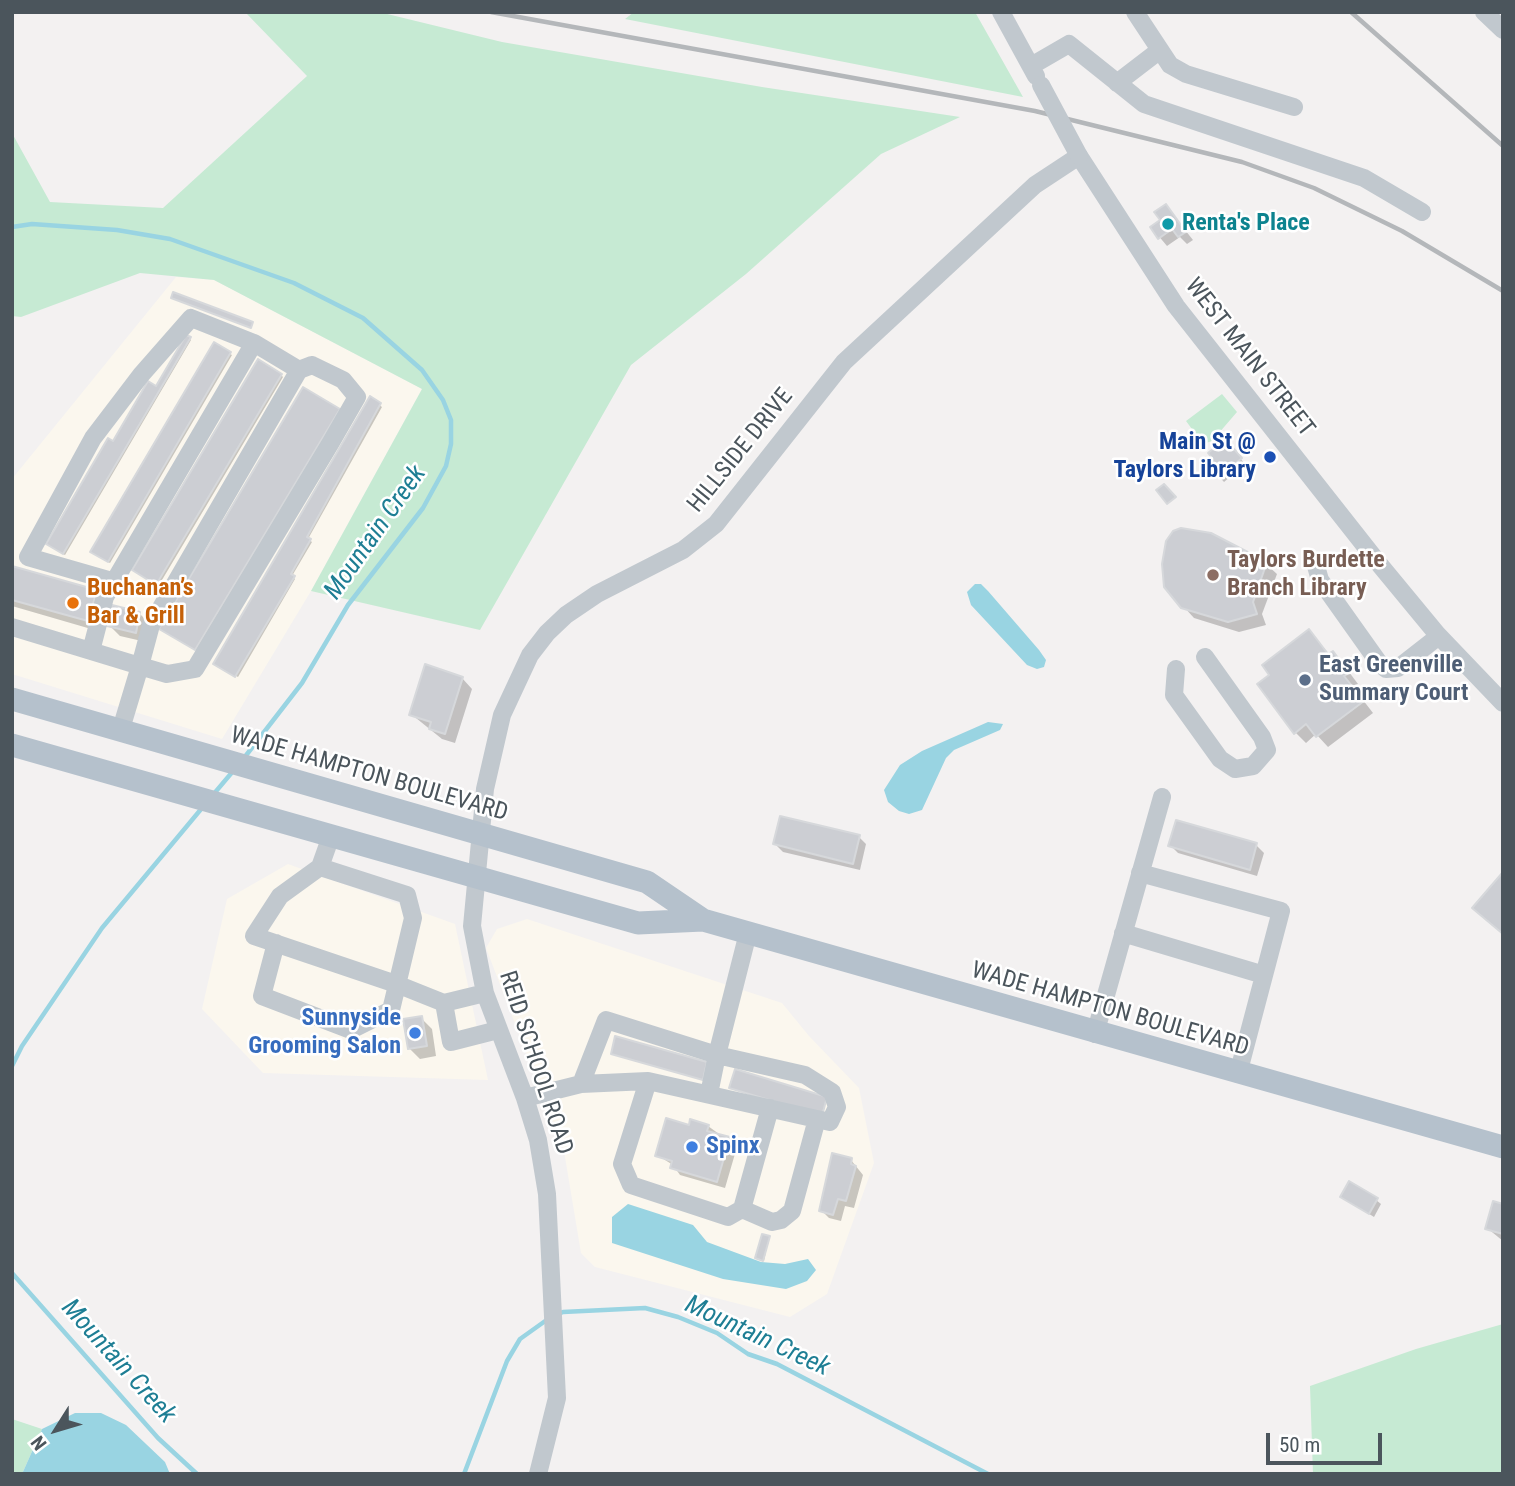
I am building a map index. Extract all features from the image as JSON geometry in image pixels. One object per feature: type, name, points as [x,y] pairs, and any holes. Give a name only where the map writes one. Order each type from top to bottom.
[{"type":"main road","name":"WADE HAMPTON BOULEVARD","points":[[12,699],[647,882],[703,920],[1095,1034],[1503,1147]]},
{"type":"main road","name":"WADE HAMPTON BOULEVARD","points":[[12,745],[638,923],[703,920]]},
{"type":"street","name":"WEST MAIN STREET","points":[[1001,12],[1079,156],[1175,306],[1439,636],[1503,703]]},
{"type":"street","points":[[1135,12],[1170,65],[1186,74],[1293,107]]},
{"type":"street","points":[[1484,12],[1502,26]]},
{"type":"street","points":[[1031,66],[1069,44],[1144,104],[1364,177],[1422,212]]},
{"type":"street","points":[[1117,83],[1160,50]]},
{"type":"street","name":"HILLSIDE DRIVE","points":[[480,834],[485,789],[502,715],[530,654],[547,633],[566,615],[597,594],[683,550],[702,536],[727,512],[844,362],[1035,185],[1079,156]]},
{"type":"street","points":[[115,582],[29,557],[93,438],[141,375],[191,318],[254,343],[299,370]]},
{"type":"street","points":[[91,651],[105,597],[254,343]]},
{"type":"street","points":[[12,627],[140,666],[167,674],[195,669],[357,397],[342,380],[312,365],[299,370],[151,625],[140,666],[121,729]]},
{"type":"street","points":[[1317,566],[1320,580],[1379,663],[1386,668],[1402,665],[1439,636]]},
{"type":"street","points":[[1176,669],[1174,695],[1220,759],[1235,769],[1253,766],[1267,750],[1262,737],[1205,657]]},
{"type":"street","points":[[1095,1034],[1162,796]]},
{"type":"street","name":"REID SCHOOL ROAD","points":[[480,834],[472,926],[485,993],[525,1098],[544,1167],[556,1367],[553,1421],[538,1474]]},
{"type":"street","points":[[331,836],[320,867],[280,897],[254,936],[444,1003],[485,993]]},
{"type":"street","points":[[276,943],[262,996],[351,1030],[391,1010],[413,918],[407,895],[320,867]]},
{"type":"street","points":[[1140,873],[1281,911],[1238,1074]]},
{"type":"street","points":[[709,1094],[748,933]]},
{"type":"street","points":[[1123,933],[1264,975]]},
{"type":"street","points":[[444,1003],[451,1042],[498,1030]]},
{"type":"street","points":[[525,1098],[581,1084],[648,1081],[830,1122],[837,1107],[832,1092],[805,1074],[717,1055],[606,1020],[581,1084]]},
{"type":"street","points":[[648,1081],[622,1164],[631,1185],[728,1217],[742,1209],[770,1108]]},
{"type":"street","points":[[742,1209],[772,1222],[781,1220],[792,1211],[817,1119]]},
{"type":"shaded area","points":[[176,277],[214,280],[422,389],[311,591],[222,739],[12,674],[12,479]]},
{"type":"shaded area","points":[[288,864],[455,924],[488,1080],[263,1073],[202,1009],[227,899]]},
{"type":"shaded area","points":[[527,919],[782,1003],[809,1036],[859,1088],[874,1163],[827,1294],[790,1317],[595,1267],[581,1253],[564,1151],[486,948],[497,929]]},
{"type":"green space","points":[[245,12],[379,12],[502,42],[762,87],[960,117],[881,154],[746,274],[631,365],[480,630],[311,591],[422,389],[214,280],[140,273],[21,317],[12,316],[12,133],[50,202],[163,208],[307,76]]},
{"type":"green space","points":[[634,12],[975,12],[1023,97],[625,19]]},
{"type":"green space","points":[[1222,394],[1237,412],[1212,441],[1203,444],[1186,421]]},
{"type":"green space","points":[[1503,1324],[1503,1474],[1313,1474],[1310,1386],[1416,1349]]},
{"type":"green space","points":[[12,1419],[42,1429],[22,1474],[12,1474]]},
{"type":"water","points":[[975,584],[981,584],[988,591],[1039,650],[1046,660],[1044,667],[1037,669],[1027,665],[971,605],[967,592]]},
{"type":"water","points":[[988,722],[1003,724],[1000,730],[954,750],[946,758],[922,810],[909,814],[899,811],[888,802],[884,790],[900,765],[922,751]]},
{"type":"water","points":[[628,1204],[693,1225],[707,1242],[761,1262],[785,1264],[808,1259],[816,1270],[807,1281],[786,1289],[723,1279],[612,1243],[612,1217]]},
{"type":"water","points":[[75,1413],[101,1413],[126,1425],[165,1462],[170,1474],[22,1474],[42,1429]]},
{"type":"building","name":"Renta's Place","points":[[1166,204],[1186,232],[1178,237],[1172,229],[1158,239],[1150,227],[1160,220],[1154,212]]},
{"type":"building","points":[[173,292],[253,322],[251,328],[171,298]]},
{"type":"building","points":[[186,335],[191,337],[63,554],[46,544],[108,438],[113,441],[148,381],[156,386]]},
{"type":"building","points":[[214,342],[231,352],[108,562],[90,552]]},
{"type":"building","points":[[258,359],[282,374],[156,585],[132,570]]},
{"type":"building","points":[[303,387],[340,409],[195,650],[159,629]]},
{"type":"building","points":[[370,396],[381,403],[307,537],[311,539],[291,574],[295,576],[235,677],[213,664]]},
{"type":"building","points":[[1225,439],[1242,458],[1218,478],[1205,463],[1212,458],[1208,453]]},
{"type":"building","points":[[1164,484],[1176,497],[1167,504],[1156,490]]},
{"type":"building","name":"Taylors Burdette Branch Library","points":[[1181,528],[1211,533],[1267,562],[1253,602],[1257,614],[1228,622],[1181,608],[1164,587],[1162,564],[1166,541],[1173,531]]},
{"type":"building","points":[[12,566],[97,590],[88,621],[12,600]]},
{"type":"building","points":[[112,605],[140,612],[136,633],[107,626]]},
{"type":"building","name":"East Greenville Summary Court","points":[[1309,629],[1328,654],[1333,651],[1349,673],[1344,676],[1364,701],[1316,737],[1306,724],[1294,734],[1257,684],[1269,675],[1262,665]]},
{"type":"building","points":[[425,664],[463,677],[445,734],[429,729],[431,722],[409,715]]},
{"type":"building","points":[[780,816],[860,835],[853,864],[773,844]]},
{"type":"building","points":[[1176,820],[1257,843],[1250,870],[1168,846]]},
{"type":"building","points":[[1503,872],[1503,934],[1472,908]]},
{"type":"building","name":"Sunnyside Grooming Salon","points":[[422,1016],[427,1046],[408,1049],[403,1019]]},
{"type":"building","name":"Spinx","points":[[615,1036],[707,1062],[703,1080],[611,1054]]},
{"type":"building","points":[[735,1069],[827,1097],[822,1116],[729,1088]]},
{"type":"building","name":"Spinx","points":[[666,1118],[689,1125],[690,1119],[709,1125],[707,1131],[730,1137],[717,1182],[670,1168],[672,1161],[655,1156]]},
{"type":"building","points":[[832,1153],[852,1158],[851,1164],[856,1166],[846,1201],[838,1199],[833,1215],[819,1211]]},
{"type":"building","points":[[1349,1181],[1378,1198],[1369,1214],[1340,1197]]},
{"type":"building","points":[[1493,1201],[1503,1204],[1503,1234],[1485,1229]]},
{"type":"building","points":[[762,1234],[770,1236],[763,1261],[755,1258]]},
{"type":"waterway","name":"Mountain Creek","points":[[12,227],[32,224],[117,230],[170,239],[294,283],[363,318],[422,370],[443,400],[451,420],[451,444],[446,466],[423,508],[348,605],[302,683],[244,758]]},
{"type":"waterway","name":"Mountain Creek","points":[[212,796],[234,770]]},
{"type":"waterway","name":"Mountain Creek","points":[[12,1066],[22,1046],[102,928],[202,808]]},
{"type":"waterway","name":"Mountain Creek","points":[[12,1273],[158,1438],[197,1474]]},
{"type":"waterway","name":"Mountain Creek","points":[[556,1315],[563,1312],[645,1308],[678,1317],[717,1333],[748,1354],[777,1364],[988,1474]]},
{"type":"waterway","name":"Mountain Creek","points":[[464,1474],[507,1361],[520,1339],[548,1319]]},
{"type":"railway","points":[[491,12],[1035,111],[1242,162],[1314,188],[1402,231],[1503,291]]},
{"type":"railway","points":[[1351,12],[1503,146]]},
{"type":"place","name":"Renta's Place","points":[[1168,224]]},
{"type":"place","name":"Main St @ Taylors Library","points":[[1270,457]]},
{"type":"place","name":"Taylors Burdette Branch Library","points":[[1213,575]]},
{"type":"place","name":"Buchanan’s Bar & Grill","points":[[73,603]]},
{"type":"place","name":"East Greenville Summary Court","points":[[1305,680]]},
{"type":"place","name":"Sunnyside Grooming Salon","points":[[415,1033]]},
{"type":"place","name":"Spinx","points":[[692,1147]]}]
